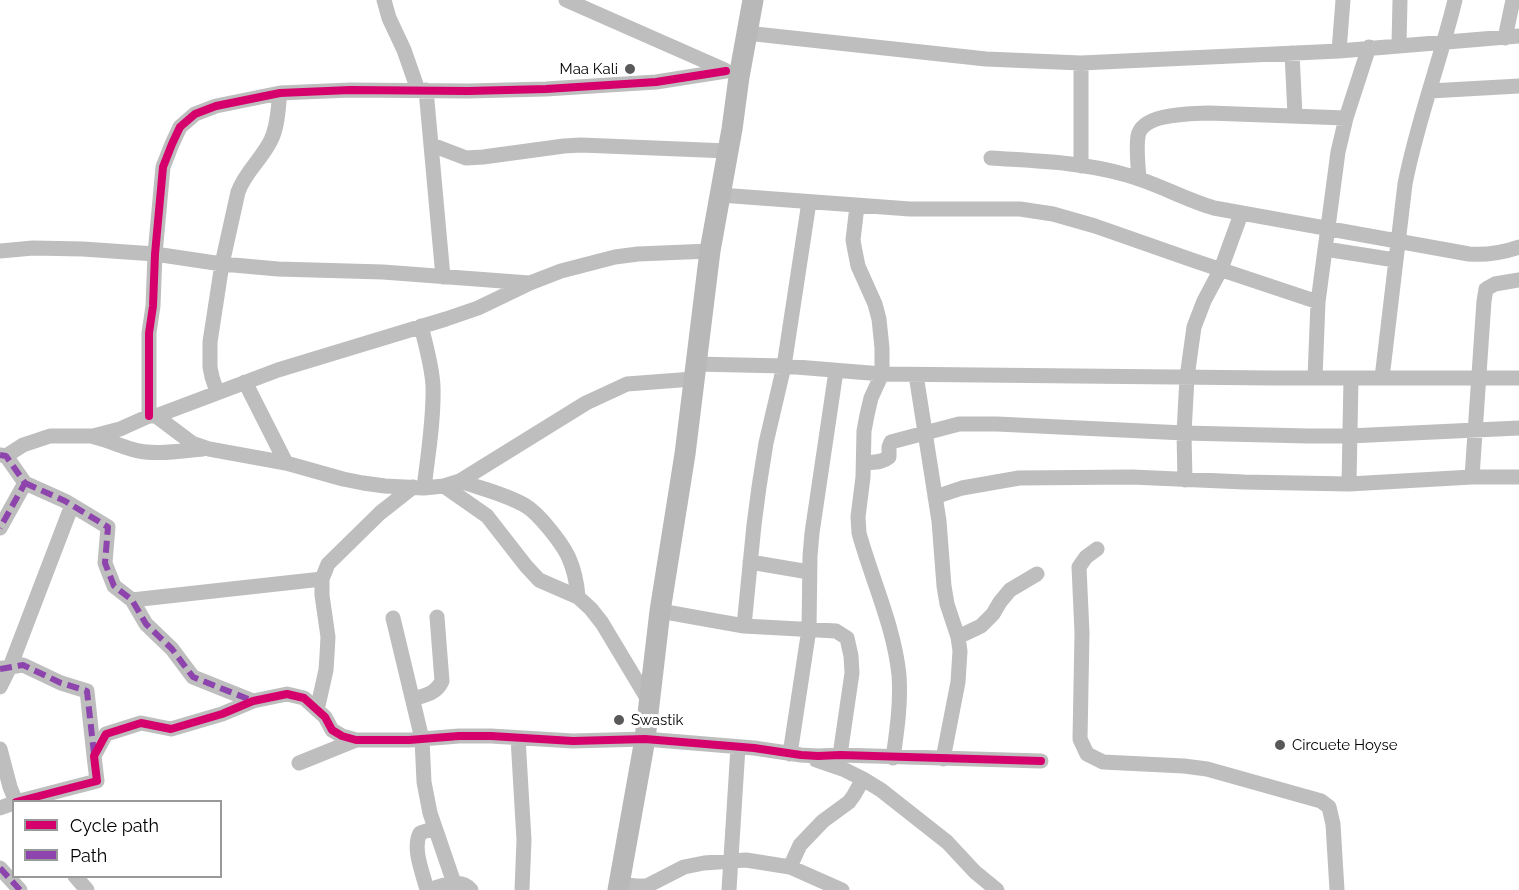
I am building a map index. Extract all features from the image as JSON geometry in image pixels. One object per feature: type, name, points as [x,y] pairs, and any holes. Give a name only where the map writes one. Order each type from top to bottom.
[{"type":"main road","points":[[619,887],[645,739],[660,611],[685,454],[710,250],[728,151],[732,74],[746,33],[753,0]]},
{"type":"street","points":[[384,0],[389,18],[422,90],[432,144],[443,277]]},
{"type":"street","points":[[568,0],[732,74]]},
{"type":"street","points":[[1340,51],[1343,0]]},
{"type":"street","points":[[1399,45],[1400,0]]},
{"type":"street","points":[[1382,378],[1403,194],[1410,158],[1455,0]]},
{"type":"street","points":[[746,33],[986,59],[1082,63],[1340,51],[1512,37],[1512,0]]},
{"type":"street","points":[[1315,378],[1318,302],[1338,152],[1346,118],[1369,48]]},
{"type":"street","points":[[1292,53],[1295,115]]},
{"type":"street","points":[[1081,166],[1082,63]]},
{"type":"street","points":[[152,416],[149,333],[163,167],[180,127],[195,114],[216,106],[280,93],[350,90],[468,91],[608,85],[732,74]]},
{"type":"street","points":[[1430,91],[1519,86]]},
{"type":"street","points":[[217,392],[212,377],[209,354],[222,264],[238,192],[242,181],[274,133],[280,93]]},
{"type":"street","points":[[1138,178],[1138,135],[1142,126],[1151,120],[1209,113],[1346,118]]},
{"type":"street","points":[[432,144],[466,158],[581,145],[728,151]]},
{"type":"street","points":[[991,158],[1081,166],[1122,173],[1214,208],[1469,254],[1486,255],[1519,247]]},
{"type":"street","points":[[720,195],[857,206],[919,209],[1020,209],[1053,214],[1095,226],[1318,302]]},
{"type":"street","points":[[744,626],[754,525],[766,443],[784,366],[809,202]]},
{"type":"street","points":[[857,206],[853,240],[858,266],[875,304],[882,348],[882,374],[871,399],[864,431],[864,463],[858,532],[888,625],[899,675],[900,703],[893,758]]},
{"type":"street","points":[[1185,480],[1184,433],[1191,342],[1198,314],[1221,269],[1241,214]]},
{"type":"street","points":[[0,251],[59,248],[155,254],[222,264],[278,269],[383,272],[530,283]]},
{"type":"street","points":[[1325,249],[1395,260]]},
{"type":"street","points":[[253,700],[193,677],[172,649],[146,624],[132,600],[114,586],[105,563],[108,527],[72,505],[25,483],[3,456],[23,445],[50,436],[93,436],[120,429],[278,370],[478,308],[561,271],[615,257],[710,250]]},
{"type":"street","points":[[1472,477],[1486,289],[1495,284],[1519,280]]},
{"type":"street","points":[[317,710],[326,670],[328,636],[322,579],[328,564],[380,513],[418,487],[432,416],[433,385],[421,327]]},
{"type":"street","points":[[152,416],[192,443],[209,449],[286,463],[363,483],[418,487],[444,486],[460,481],[611,390],[627,384],[694,371],[784,366],[916,375],[1519,378]]},
{"type":"street","points":[[796,754],[809,629],[809,572],[813,522],[836,371]]},
{"type":"street","points":[[916,375],[941,539],[947,604],[958,636],[960,651],[958,682],[943,759]]},
{"type":"street","points":[[1349,484],[1351,378]]},
{"type":"street","points":[[245,382],[286,463]]},
{"type":"street","points":[[864,463],[886,460],[889,457],[891,442],[959,424],[1184,433],[1349,436],[1519,428]]},
{"type":"street","points":[[93,436],[133,450],[166,453],[209,449]]},
{"type":"street","points":[[935,497],[979,484],[1019,478],[1122,477],[1349,484],[1472,477],[1519,477]]},
{"type":"street","points":[[460,481],[528,507],[567,555],[577,584],[578,597]]},
{"type":"street","points":[[0,528],[25,483]]},
{"type":"street","points":[[444,486],[487,516],[539,580],[578,597],[591,609],[602,623],[650,703]]},
{"type":"street","points":[[0,687],[5,668],[72,505]]},
{"type":"street","points":[[1097,549],[1086,557],[1079,567],[1082,633],[1080,739],[1087,754],[1103,762],[1184,766],[1207,770],[1321,801],[1329,807],[1333,824],[1337,890]]},
{"type":"street","points":[[750,562],[809,572]]},
{"type":"street","points":[[958,636],[981,626],[993,614],[1010,590],[1037,574]]},
{"type":"street","points":[[132,600],[322,579]]},
{"type":"street","points":[[660,611],[744,626],[836,631],[847,638],[852,656],[852,673],[840,755]]},
{"type":"street","points":[[413,699],[435,691],[442,681],[437,617]]},
{"type":"street","points":[[393,618],[423,739],[424,783],[430,813],[454,883]]},
{"type":"street","points":[[5,668],[23,665],[61,683],[87,691],[97,781],[24,800]]},
{"type":"street","points":[[94,756],[106,734],[141,723],[171,729],[222,714],[253,700],[287,694],[304,698],[326,717],[332,730],[356,740],[459,736],[573,741],[645,739],[818,756],[1041,761]]},
{"type":"street","points":[[518,738],[524,840],[522,890]]},
{"type":"street","points":[[300,763],[356,740]]},
{"type":"street","points":[[729,890],[738,747]]},
{"type":"street","points":[[0,749],[15,800]]},
{"type":"street","points":[[796,754],[863,778],[912,813],[947,842],[975,872],[997,890]]},
{"type":"street","points":[[790,867],[800,845],[829,815],[849,802],[863,778]]},
{"type":"street","points":[[435,828],[420,833],[417,838],[417,850],[428,890],[454,883],[467,886],[471,890]]},
{"type":"street","points":[[619,887],[647,886],[684,867],[704,863],[756,861],[790,867],[842,890]]},
{"type":"street","points":[[0,868],[20,890]]},
{"type":"street","points":[[77,878],[87,890]]},
{"type":"marked path","points":[[0,455],[6,456],[25,483],[0,528]]},
{"type":"marked path","points":[[25,483],[65,501],[108,527],[105,563],[114,586],[132,600],[146,624],[172,649],[193,677],[253,701]]},
{"type":"marked path","points":[[0,669],[23,665],[61,683],[87,691],[94,754]]},
{"type":"marked path","points":[[0,868],[20,890]]},
{"type":"cycle path","points":[[149,416],[149,333],[163,167],[180,127],[195,114],[216,106],[280,93],[350,90],[546,89],[656,82],[726,71]]},
{"type":"cycle path","points":[[24,800],[97,781],[94,756],[106,734],[141,723],[171,729],[222,714],[253,701],[287,694],[304,698],[325,717],[332,730],[356,740],[409,740],[459,736],[573,741],[645,739],[818,756],[1041,761]]},
{"type":"place","name":"Maa Kali","points":[[630,69]]},
{"type":"place","name":"Swastik","points":[[619,720]]},
{"type":"place","name":"Circuete Hoyse","points":[[1280,745]]}]
